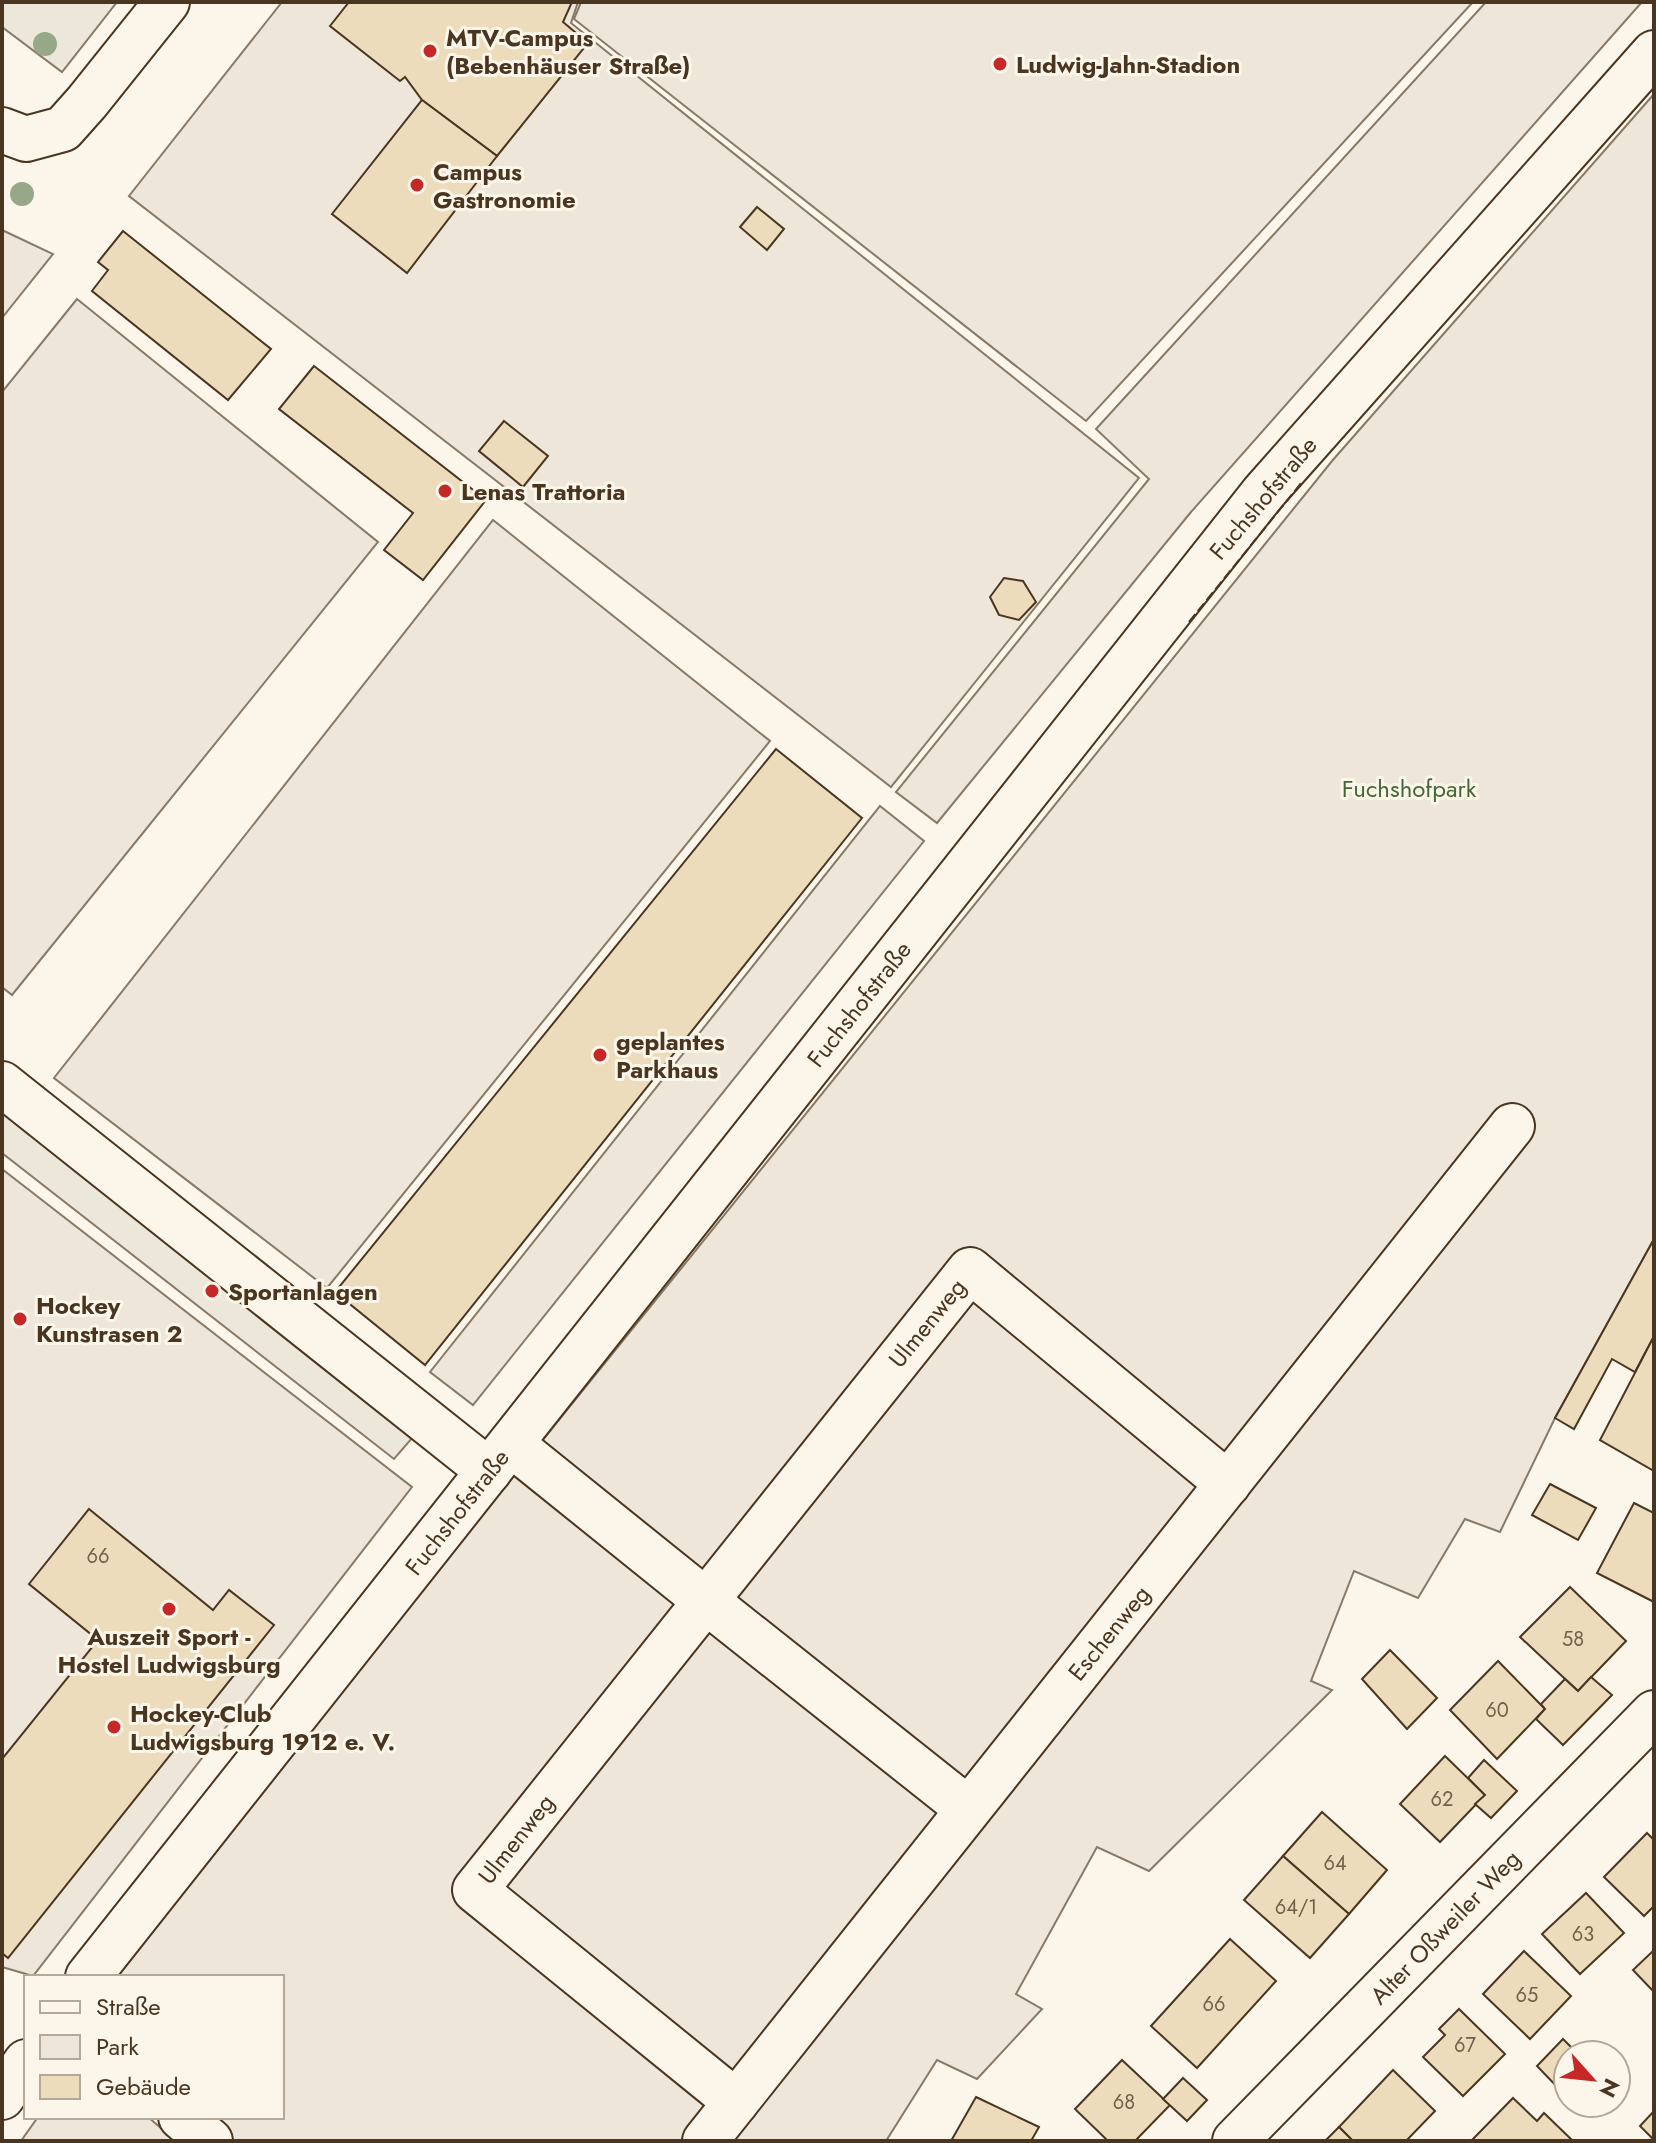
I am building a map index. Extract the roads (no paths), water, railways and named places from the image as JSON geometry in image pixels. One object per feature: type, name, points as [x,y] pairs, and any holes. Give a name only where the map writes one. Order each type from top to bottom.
[{"type":"street","points":[[14,135],[63,129],[167,2]]},
{"type":"street","name":"Fuchshofstraße","points":[[90,1975],[1264,492],[1654,53]]},
{"type":"street","points":[[2,1084],[500,1457],[706,1601],[968,1809]]},
{"type":"street","name":"Eschenweg","points":[[705,2141],[1512,1126]]},
{"type":"street","name":"Ulmenweg","points":[[736,2102],[475,1890],[970,1270],[1228,1484]]},
{"type":"street","name":"Alter Oßweiler Weg","points":[[1235,2141],[1654,1713]]},
{"type":"street","points":[[2,2097],[24,2065]]},
{"type":"street","points":[[183,2119],[210,2141]]},
{"type":"place","name":"MTV-Campus (Bebenhäuser Straße)","points":[[430,51]]},
{"type":"place","name":"Ludwig-Jahn-Stadion","points":[[1000,64]]},
{"type":"place","name":"Campus Gastronomie","points":[[417,185]]},
{"type":"place","name":"Lenas Trattoria","points":[[445,491]]},
{"type":"place","name":"geplantes Parkhaus","points":[[600,1055]]},
{"type":"place","name":"Sportanlagen","points":[[212,1291]]},
{"type":"place","name":"Hockey Kunstrasen 2","points":[[20,1319]]},
{"type":"place","name":"Auszeit Sport - Hostel Ludwigsburg","points":[[169,1609]]},
{"type":"place","name":"Hockey-Club Ludwigsburg 1912 e. V.","points":[[114,1727]]},
{"type":"park label","name":"Fuchshofpark","points":[[1409,788]]}]
